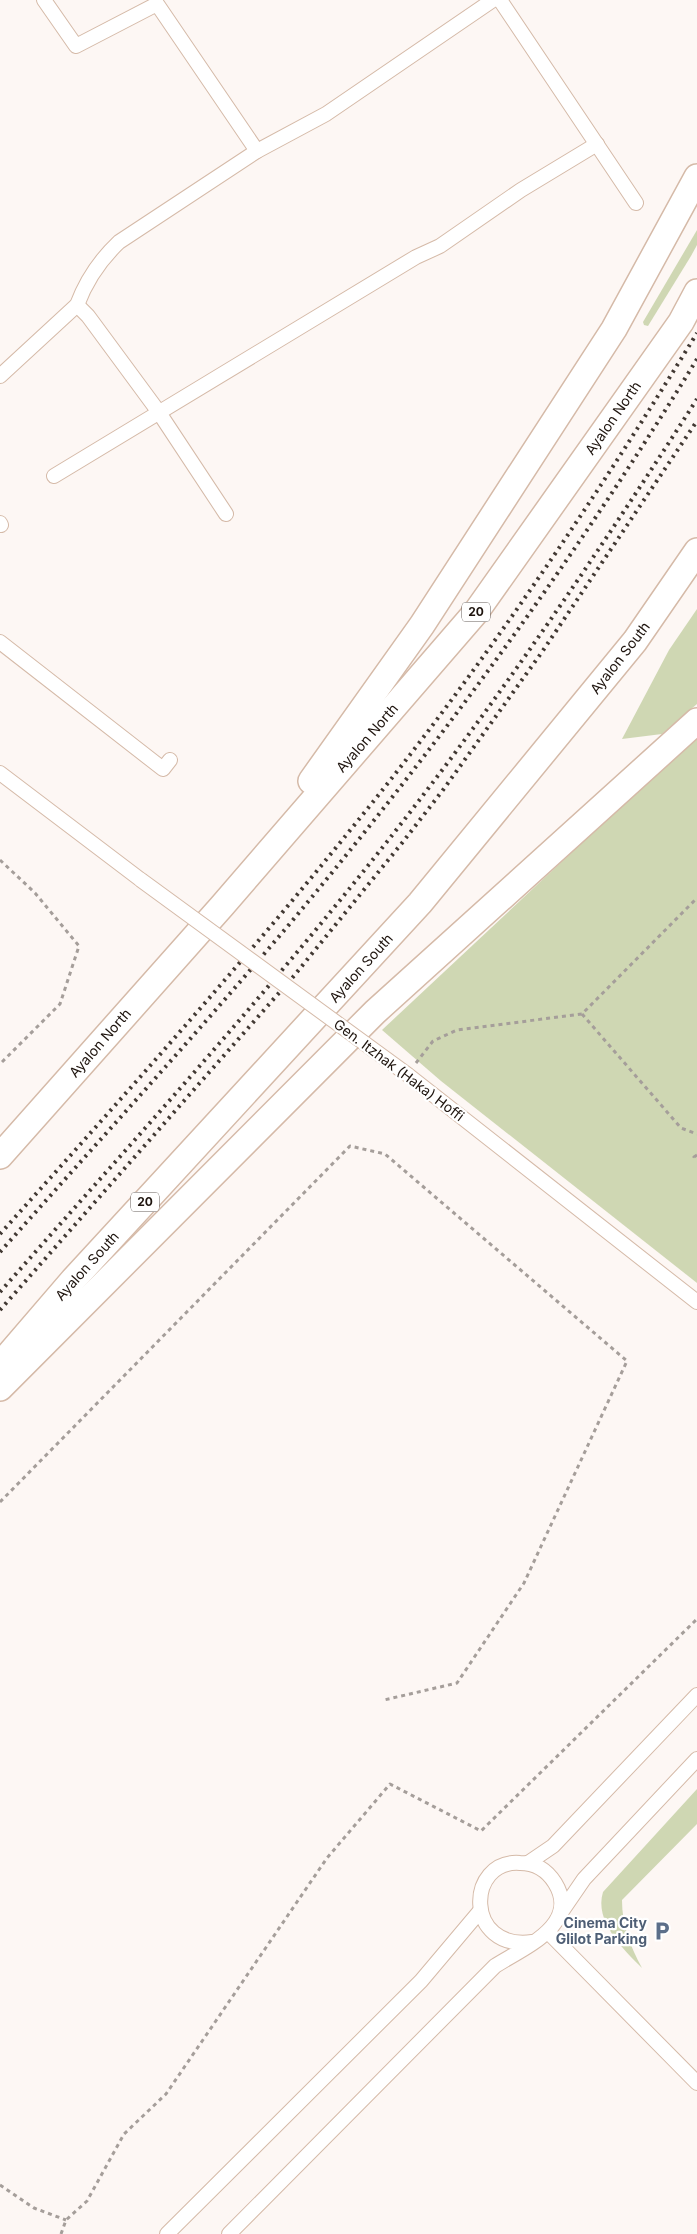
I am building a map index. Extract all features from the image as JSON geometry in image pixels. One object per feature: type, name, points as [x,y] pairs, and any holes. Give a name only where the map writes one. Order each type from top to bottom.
[{"type":"highway","points":[[222,906],[422,625],[614,329],[697,177]]},
{"type":"highway","name":"Ayalon North","points":[[0,1156],[222,906],[476,612],[681,322],[697,292]]},
{"type":"highway","name":"Ayalon South","points":[[0,1365],[74,1280],[420,904],[635,641],[697,551]]},
{"type":"highway","points":[[0,1388],[375,1012],[697,721]]},
{"type":"street","points":[[44,0],[76,46],[157,4],[257,151]]},
{"type":"street","points":[[0,376],[77,305],[82,292],[105,256],[119,242],[257,151],[326,114],[493,0]]},
{"type":"street","points":[[500,0],[636,203]]},
{"type":"street","points":[[54,476],[158,411],[416,257],[440,246],[521,190],[597,144]]},
{"type":"street","points":[[77,305],[88,316],[158,411],[226,514]]},
{"type":"street","points":[[0,642],[163,769],[170,760]]},
{"type":"street","name":"Gen. Itzhak (Haka) Hoffi","points":[[0,773],[141,880],[408,1075],[697,1302]]},
{"type":"street","points":[[528,1863],[553,1846],[697,1695]]},
{"type":"street","points":[[229,2234],[495,1966],[548,1932],[584,1878],[697,1759]]},
{"type":"street","points":[[532,1942],[518,1944],[499,1938],[485,1924],[480,1911],[481,1894],[488,1877],[506,1865],[528,1863],[541,1868],[551,1877],[558,1888],[561,1901],[560,1915]]},
{"type":"street","points":[[168,2234],[421,1981],[480,1911]]},
{"type":"street","points":[[548,1932],[697,2084]]},
{"type":"path","points":[[0,860],[35,893],[79,946],[60,1004],[0,1064]]},
{"type":"path","points":[[408,1075],[433,1041],[457,1030],[582,1014],[697,898]]},
{"type":"path","points":[[582,1014],[681,1128],[697,1134]]},
{"type":"path","points":[[0,1502],[350,1146],[385,1154],[627,1361],[524,1582],[457,1683],[384,1700]]},
{"type":"path","points":[[697,1155],[694,1157],[697,1160]]},
{"type":"path","points":[[61,2234],[66,2220],[87,2200],[124,2134],[166,2094],[327,1858],[390,1784],[481,1831],[697,1619]]},
{"type":"path","points":[[0,2185],[34,2208],[66,2220]]},
{"type":"green space","points":[[697,230],[697,245],[691,256],[648,326],[644,325],[643,322]]},
{"type":"green space","points":[[697,609],[697,704],[662,734],[622,739],[669,650]]},
{"type":"green space","points":[[697,735],[697,1283],[441,1081],[382,1030]]},
{"type":"green space","points":[[697,1789],[697,1824],[622,1900],[623,1918],[628,1935],[642,1968],[619,1943],[606,1924],[601,1903],[603,1892]]},
{"type":"railway","points":[[0,1234],[228,977],[317,871],[406,760],[494,642],[578,520],[697,333]]},
{"type":"railway","points":[[0,1252],[252,968],[397,791],[502,651],[553,579],[603,507],[697,359]]},
{"type":"railway","points":[[0,1292],[268,987],[400,825],[532,646],[616,523],[697,399]]},
{"type":"railway","points":[[0,1310],[293,977],[402,843],[443,790],[542,652],[697,421]]},
{"type":"place","name":"Cinema City Glilot Parking","points":[[662,1931]]}]
